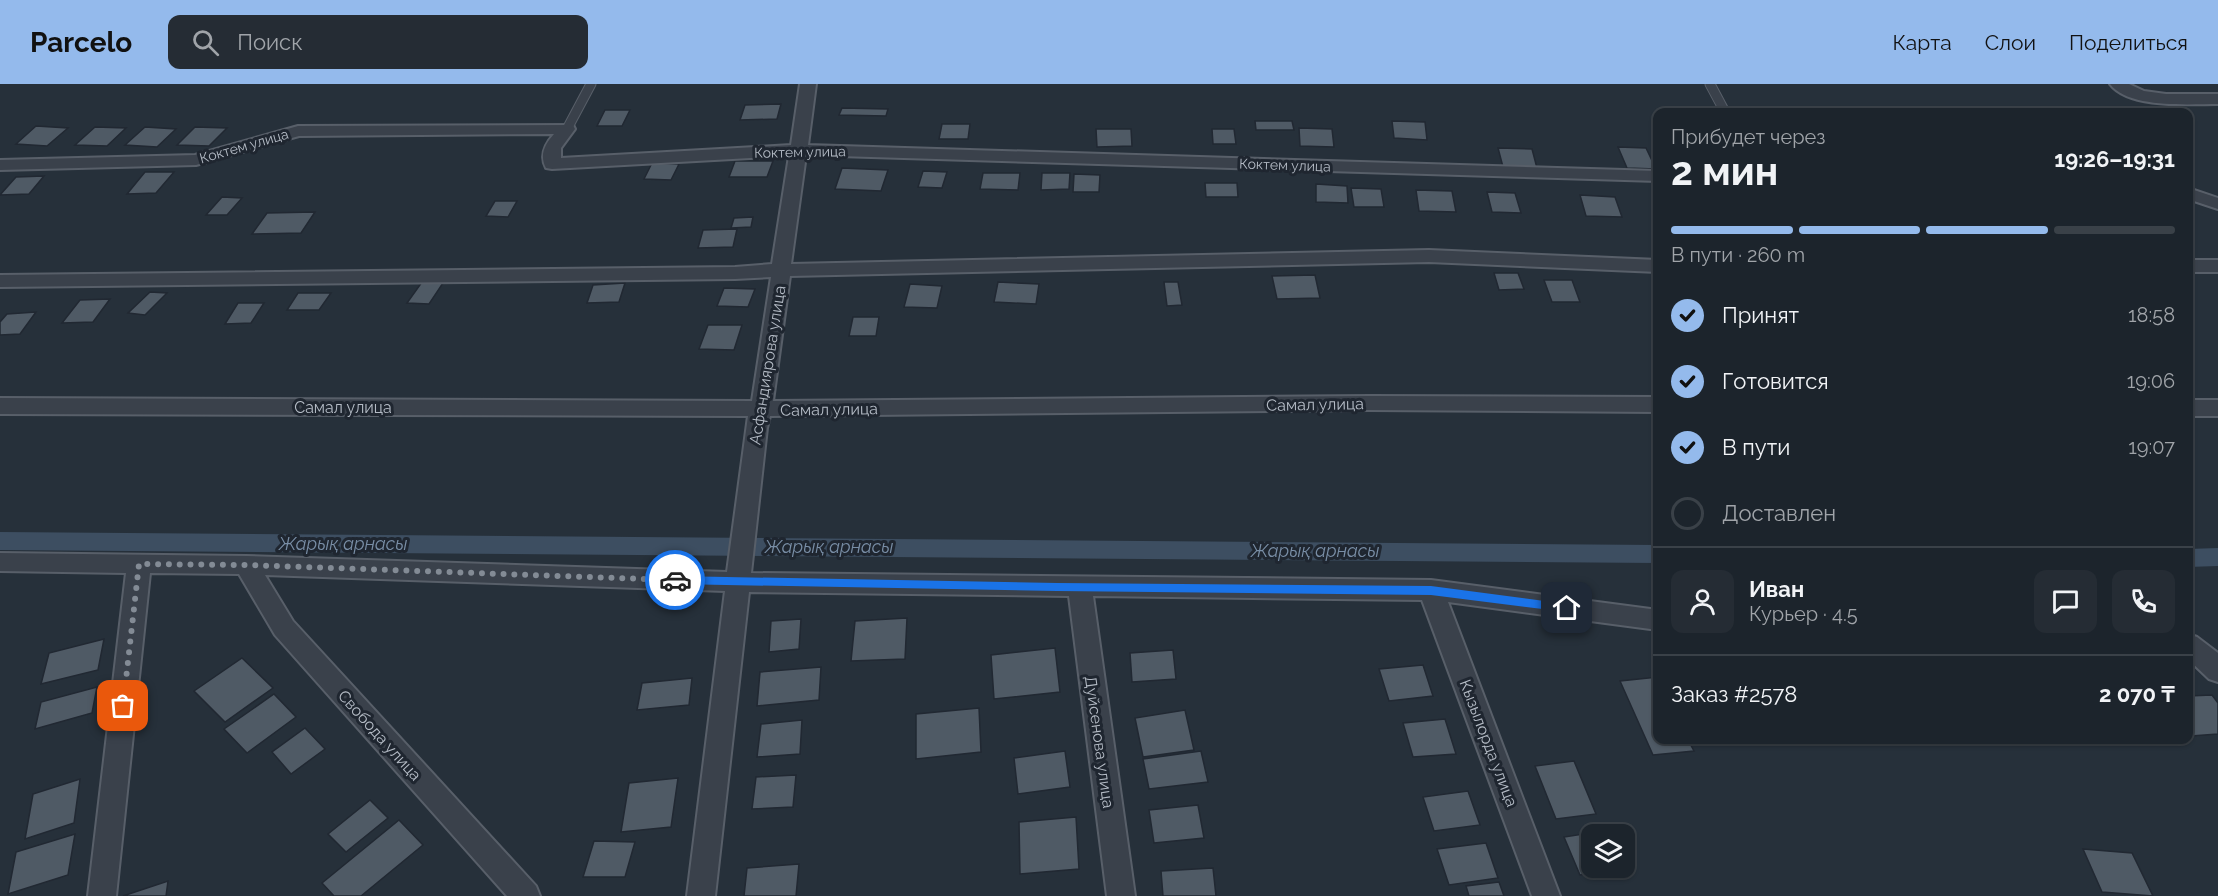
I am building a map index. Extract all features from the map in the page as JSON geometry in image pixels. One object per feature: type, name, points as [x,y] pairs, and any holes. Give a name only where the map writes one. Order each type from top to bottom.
[{"type":"street","name":"Асфандиярова улица","points":[[701,896],[738,570],[808,84]]},
{"type":"street","points":[[2118,84],[2133,93],[2146,97],[2218,99]]},
{"type":"street","name":"Коктем улица","points":[[567,129],[552,147],[552,164],[798,150],[1653,176]]},
{"type":"street","name":"Коктем улица","points":[[0,165],[196,160],[298,131],[567,129]]},
{"type":"street","points":[[2193,195],[2218,204]]},
{"type":"street","points":[[0,281],[735,273],[781,270],[1429,256],[1653,266]]},
{"type":"street","points":[[2193,266],[2218,266]]},
{"type":"street","name":"Самал улица","points":[[0,406],[759,419],[1358,404],[1653,405]]},
{"type":"street","points":[[2193,408],[2218,408]]},
{"type":"street","points":[[0,562],[738,570],[1080,588],[1431,591],[1653,619]]},
{"type":"street","points":[[102,896],[139,564]]},
{"type":"street","name":"Свобода улица","points":[[246,565],[284,628],[526,896]]},
{"type":"street","name":"Дуйсенова улица","points":[[1080,588],[1121,896]]},
{"type":"street","name":"Кызылорда улица","points":[[1431,591],[1546,896]]},
{"type":"street","points":[[2193,648],[2210,661],[2218,671]]},
{"type":"lane","points":[[567,129],[591,84]]},
{"type":"lane","points":[[1710,84],[1723,108]]},
{"type":"building","points":[[781,104],[777,119],[740,120],[745,105]]},
{"type":"building","points":[[842,108],[888,109],[886,116],[839,115]]},
{"type":"building","points":[[605,110],[630,110],[622,126],[597,126]]},
{"type":"building","points":[[1255,121],[1292,121],[1294,130],[1256,130]]},
{"type":"building","points":[[1392,121],[1425,122],[1427,140],[1394,138]]},
{"type":"building","points":[[942,124],[970,124],[968,139],[939,139]]},
{"type":"building","points":[[36,126],[68,128],[47,146],[16,144]]},
{"type":"building","points":[[95,127],[126,128],[107,146],[75,145]]},
{"type":"building","points":[[145,127],[176,129],[157,147],[125,145]]},
{"type":"building","points":[[195,127],[227,128],[209,146],[177,145]]},
{"type":"building","points":[[1299,128],[1332,129],[1334,147],[1300,146]]},
{"type":"building","points":[[1096,129],[1131,129],[1132,146],[1097,147]]},
{"type":"building","points":[[1212,129],[1234,129],[1236,144],[1213,144]]},
{"type":"building","points":[[1618,147],[1646,148],[1653,163],[1653,169],[1627,168]]},
{"type":"building","points":[[1498,148],[1532,149],[1537,168],[1503,167]]},
{"type":"building","points":[[735,161],[773,161],[767,177],[729,177]]},
{"type":"building","points":[[652,163],[679,164],[671,180],[644,179]]},
{"type":"building","points":[[842,168],[888,170],[881,191],[835,189]]},
{"type":"building","points":[[923,171],[947,172],[942,188],[918,187]]},
{"type":"building","points":[[145,172],[174,172],[156,193],[127,194]]},
{"type":"building","points":[[983,173],[1020,173],[1018,190],[980,189]]},
{"type":"building","points":[[1042,173],[1070,173],[1069,189],[1041,190]]},
{"type":"building","points":[[1074,174],[1100,175],[1099,192],[1073,192]]},
{"type":"building","points":[[44,176],[29,194],[0,195],[16,177]]},
{"type":"building","points":[[1205,183],[1237,183],[1238,197],[1206,197]]},
{"type":"building","points":[[1316,184],[1347,186],[1348,203],[1316,202]]},
{"type":"building","points":[[1351,188],[1381,189],[1384,207],[1354,207]]},
{"type":"building","points":[[1416,190],[1452,191],[1456,212],[1419,211]]},
{"type":"building","points":[[1487,192],[1515,193],[1521,213],[1492,212]]},
{"type":"building","points":[[1580,195],[1615,197],[1622,217],[1586,216]]},
{"type":"building","points":[[222,197],[242,198],[227,215],[206,215]]},
{"type":"building","points":[[495,201],[517,201],[508,217],[486,216]]},
{"type":"building","points":[[315,212],[301,233],[252,234],[267,213]]},
{"type":"building","points":[[753,217],[751,227],[731,228],[734,218]]},
{"type":"building","points":[[737,229],[733,247],[698,248],[703,230]]},
{"type":"building","points":[[1494,273],[1518,273],[1524,289],[1499,290]]},
{"type":"building","points":[[1315,275],[1320,298],[1277,299],[1272,276]]},
{"type":"building","points":[[1544,280],[1572,280],[1580,302],[1552,302]]},
{"type":"building","points":[[422,282],[443,283],[429,304],[407,303]]},
{"type":"building","points":[[998,282],[1039,284],[1036,304],[994,302]]},
{"type":"building","points":[[1164,282],[1178,282],[1182,305],[1167,306]]},
{"type":"building","points":[[625,283],[619,302],[587,303],[593,285]]},
{"type":"building","points":[[910,284],[942,286],[937,308],[904,307]]},
{"type":"building","points":[[724,288],[755,289],[748,307],[717,306]]},
{"type":"building","points":[[150,292],[167,293],[145,315],[128,313]]},
{"type":"building","points":[[298,293],[331,293],[319,310],[287,310]]},
{"type":"building","points":[[110,299],[93,322],[62,323],[80,300]]},
{"type":"building","points":[[238,303],[264,303],[251,323],[225,324]]},
{"type":"building","points":[[36,312],[20,334],[0,335],[0,322],[7,314]]},
{"type":"building","points":[[853,317],[879,317],[876,336],[849,336]]},
{"type":"building","points":[[708,325],[742,325],[734,350],[699,349]]},
{"type":"building","points":[[907,618],[905,659],[851,661],[855,621]]},
{"type":"building","points":[[801,619],[799,649],[769,652],[771,621]]},
{"type":"building","points":[[104,639],[98,670],[41,684],[49,653]]},
{"type":"building","points":[[1055,648],[1060,692],[994,699],[991,655]]},
{"type":"building","points":[[1173,650],[1176,679],[1132,682],[1130,653]]},
{"type":"building","points":[[242,658],[273,688],[225,722],[194,691]]},
{"type":"building","points":[[1423,665],[1433,696],[1389,701],[1379,669]]},
{"type":"building","points":[[821,667],[819,700],[757,706],[760,672]]},
{"type":"building","points":[[692,678],[689,705],[637,710],[642,683]]},
{"type":"building","points":[[1653,678],[1653,744],[1690,744],[1694,751],[1653,755],[1620,681]]},
{"type":"building","points":[[97,687],[92,713],[35,729],[41,702]]},
{"type":"building","points":[[274,694],[296,717],[247,753],[224,729]]},
{"type":"building","points":[[2212,695],[2218,703],[2218,734],[2193,736],[2193,696]]},
{"type":"building","points":[[979,708],[981,752],[916,759],[916,714]]},
{"type":"building","points":[[1185,710],[1194,750],[1143,757],[1135,718]]},
{"type":"building","points":[[1445,719],[1456,754],[1413,757],[1403,723]]},
{"type":"building","points":[[802,720],[800,754],[757,757],[761,724]]},
{"type":"building","points":[[305,728],[325,749],[291,774],[272,752]]},
{"type":"building","points":[[1065,751],[1070,787],[1018,794],[1014,758]]},
{"type":"building","points":[[1201,751],[1208,782],[1149,789],[1143,759]]},
{"type":"building","points":[[1574,761],[1596,814],[1556,819],[1535,766]]},
{"type":"building","points":[[796,775],[793,807],[752,809],[756,777]]},
{"type":"building","points":[[678,778],[671,827],[621,832],[629,783]]},
{"type":"building","points":[[80,779],[74,823],[25,839],[33,794]]},
{"type":"building","points":[[1468,791],[1480,825],[1434,831],[1423,797]]},
{"type":"building","points":[[370,800],[388,818],[346,852],[328,834]]},
{"type":"building","points":[[1198,805],[1204,838],[1154,843],[1149,810]]},
{"type":"building","points":[[1076,817],[1079,869],[1020,874],[1019,822]]},
{"type":"building","points":[[399,820],[423,845],[361,896],[334,896],[322,883]]},
{"type":"building","points":[[75,834],[68,875],[8,894],[16,852]]},
{"type":"building","points":[[1581,834],[1581,875],[1580,875],[1564,837]]},
{"type":"building","points":[[594,841],[635,842],[625,877],[583,877]]},
{"type":"building","points":[[1486,843],[1498,878],[1449,885],[1437,849]]},
{"type":"building","points":[[2083,849],[2132,853],[2153,896],[2102,892]]},
{"type":"building","points":[[799,864],[796,896],[744,896],[747,868]]},
{"type":"building","points":[[1213,868],[1216,896],[1163,896],[1161,871]]},
{"type":"building","points":[[168,881],[166,896],[123,896]]},
{"type":"building","points":[[1499,882],[1504,896],[1469,896],[1466,886]]},
{"type":"waterway","name":"Жарық арнасы","points":[[0,541],[1653,554]]},
{"type":"waterway","name":"Жарық арнасы","points":[[2193,558],[2218,557]]},
{"type":"way so far","points":[[123,706],[139,564],[246,565],[675,580]]},
{"type":"route","points":[[675,580],[1431,591],[1567,608]]}]
